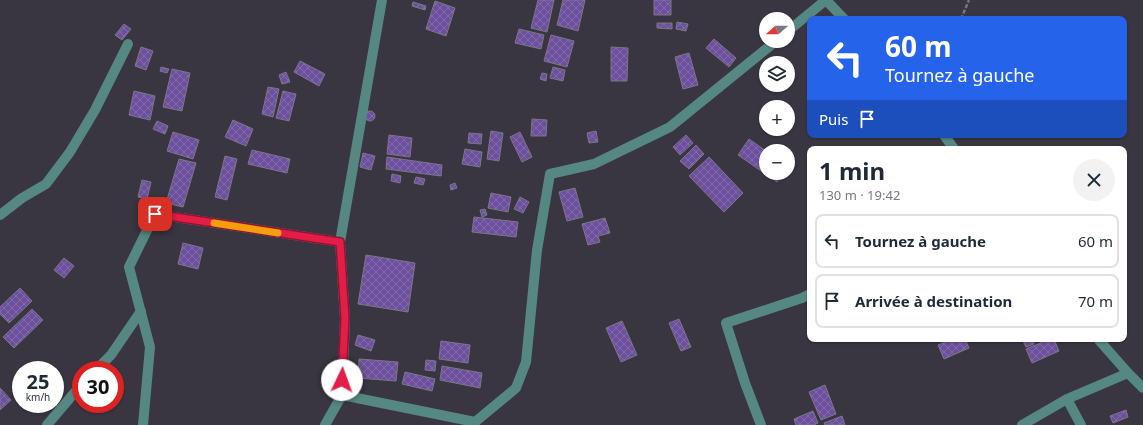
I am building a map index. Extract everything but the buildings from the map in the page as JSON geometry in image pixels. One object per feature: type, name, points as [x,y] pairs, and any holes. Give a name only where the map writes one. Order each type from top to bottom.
[{"type":"street","points":[[325,425],[342,395],[345,318],[340,242],[382,0]]},
{"type":"street","points":[[795,25],[826,0],[841,16]]},
{"type":"street","points":[[0,215],[22,198],[46,184],[70,152],[94,110],[128,44]]},
{"type":"street","points":[[342,395],[476,423],[516,388],[526,362],[537,250],[550,174],[594,164],[670,127],[767,48]]},
{"type":"street","points":[[143,425],[150,348],[129,267],[155,214],[340,242]]},
{"type":"street","points":[[761,425],[745,383],[726,323],[807,296]]},
{"type":"street","points":[[104,361],[140,311]]},
{"type":"street","points":[[1101,342],[1143,388]]},
{"type":"street","points":[[1022,425],[1067,399],[1128,373]]},
{"type":"street","points":[[47,425],[72,396]]},
{"type":"street","points":[[1067,399],[1081,425]]},
{"type":"path","points":[[963,16],[969,0]]},
{"type":"slow traffic","points":[[214,223],[278,233]]},
{"type":"route","points":[[155,214],[340,242],[345,318],[342,380]]}]
